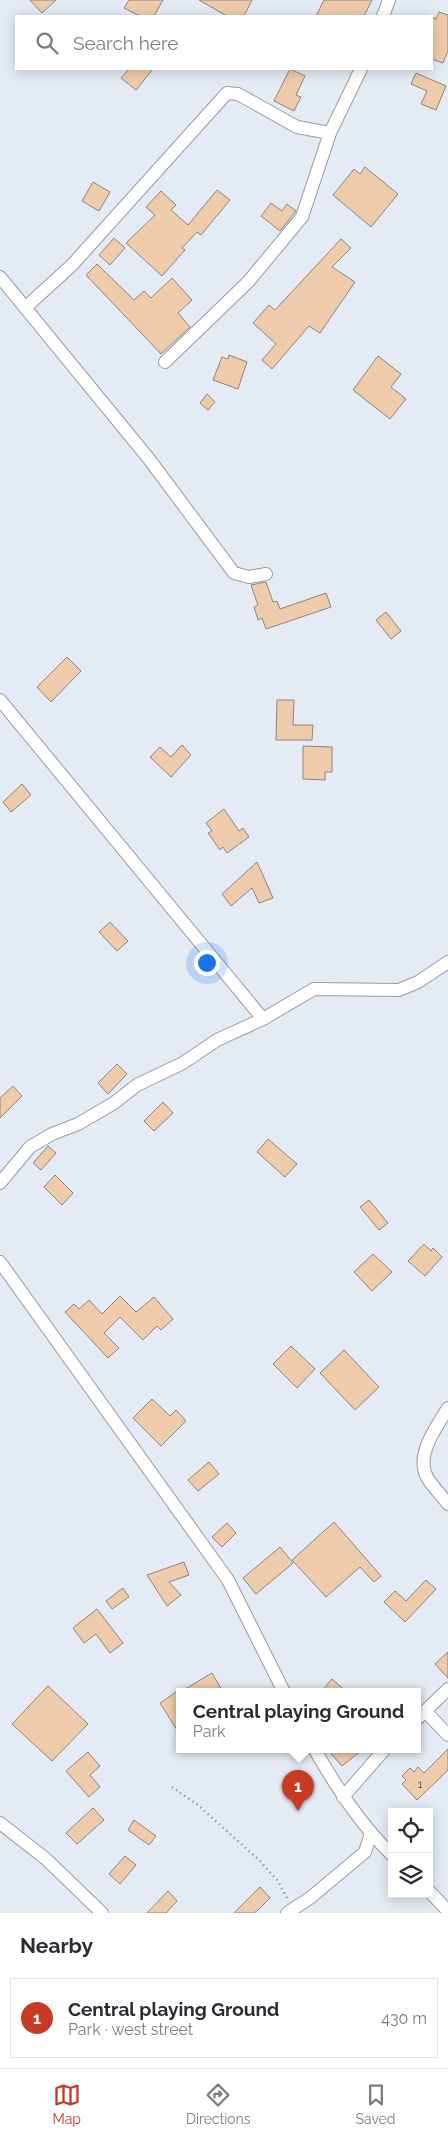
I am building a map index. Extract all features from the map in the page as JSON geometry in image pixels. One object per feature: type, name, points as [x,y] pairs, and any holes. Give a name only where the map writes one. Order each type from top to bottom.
[{"type":"street","points":[[383,15],[389,0]]},
{"type":"street","points":[[165,362],[248,282],[302,218],[330,133],[361,70]]},
{"type":"street","points":[[26,307],[72,265],[227,93],[238,94],[297,127],[330,133]]},
{"type":"street","points":[[0,277],[149,460],[234,573],[248,577],[266,574]]},
{"type":"street","points":[[0,700],[263,1019]]},
{"type":"street","points":[[0,1183],[30,1147],[52,1134],[78,1124],[114,1102],[136,1084],[183,1063],[216,1040],[263,1019],[314,989],[399,990],[418,982],[448,962]]},
{"type":"street","points":[[0,1262],[228,1580],[282,1688]]},
{"type":"street","points":[[448,1408],[430,1438],[423,1462],[428,1480],[448,1504]]},
{"type":"street","points":[[448,1689],[421,1715],[448,1735]]},
{"type":"street","points":[[317,1753],[343,1797],[371,1833],[388,1851]]},
{"type":"street","points":[[343,1797],[381,1753]]},
{"type":"street","points":[[0,1823],[46,1859],[102,1913]]},
{"type":"street","points":[[291,1910],[310,1898],[365,1852],[371,1833]]},
{"type":"street","points":[[365,1852],[388,1852]]},
{"type":"street","points":[[433,1895],[448,1911]]},
{"type":"path","points":[[172,1787],[198,1805],[260,1861],[278,1881],[291,1910]]},
{"type":"building","points":[[30,0],[56,0],[42,13]]},
{"type":"building","points":[[129,0],[163,0],[155,15],[138,15],[124,8]]},
{"type":"building","points":[[199,0],[252,0],[244,15],[225,15]]},
{"type":"building","points":[[324,0],[372,0],[364,15],[316,15]]},
{"type":"building","points":[[439,12],[448,15],[448,51],[443,63],[433,59],[433,18],[436,19]]},
{"type":"building","points":[[128,70],[152,70],[136,90],[121,78]]},
{"type":"building","points":[[290,70],[305,76],[296,95],[301,97],[294,111],[274,101]]},
{"type":"building","points":[[416,73],[446,86],[436,110],[421,104],[427,91],[411,84]]},
{"type":"building","points":[[365,167],[398,194],[371,227],[333,195],[354,169],[360,174]]},
{"type":"building","points":[[93,182],[110,192],[99,211],[82,201]]},
{"type":"building","points":[[217,190],[230,200],[201,235],[197,232],[182,248],[185,250],[162,276],[126,243],[155,215],[146,207],[161,191],[176,205],[171,210],[188,225]]},
{"type":"building","points":[[271,203],[282,211],[287,204],[296,211],[280,231],[261,216]]},
{"type":"building","points":[[114,238],[125,248],[110,265],[99,255]]},
{"type":"building","points":[[341,239],[351,248],[332,267],[355,282],[320,333],[309,326],[272,369],[262,360],[276,344],[253,323],[269,305],[275,310]]},
{"type":"building","points":[[97,264],[134,300],[144,291],[151,298],[172,278],[192,300],[178,313],[190,327],[161,354],[86,275]]},
{"type":"building","points":[[229,355],[247,362],[238,389],[213,380],[222,357],[228,359]]},
{"type":"building","points":[[378,356],[401,374],[391,387],[406,399],[390,419],[353,390]]},
{"type":"building","points":[[207,394],[215,402],[208,410],[200,403]]},
{"type":"building","points":[[266,582],[273,602],[277,601],[280,609],[326,593],[331,607],[266,629],[262,618],[258,620],[254,607],[258,605],[251,585]]},
{"type":"building","points":[[386,612],[401,631],[391,639],[376,620]]},
{"type":"building","points":[[67,657],[81,671],[51,702],[37,687]]},
{"type":"building","points":[[277,700],[294,700],[293,725],[313,725],[312,740],[276,740]]},
{"type":"building","points":[[182,745],[191,755],[171,777],[150,757],[160,747],[171,757]]},
{"type":"building","points":[[303,746],[332,747],[332,772],[325,772],[325,780],[303,779]]},
{"type":"building","points":[[22,784],[31,795],[11,812],[3,802]]},
{"type":"building","points":[[224,809],[239,831],[243,828],[249,837],[227,853],[223,847],[220,850],[208,833],[212,831],[206,823]]},
{"type":"building","points":[[257,862],[273,898],[259,903],[252,888],[231,906],[222,894]]},
{"type":"building","points":[[110,922],[128,941],[117,951],[99,932]]},
{"type":"building","points":[[117,1064],[127,1074],[108,1094],[98,1083]]},
{"type":"building","points":[[13,1086],[22,1096],[0,1118],[0,1098]]},
{"type":"building","points":[[163,1102],[173,1113],[154,1131],[144,1121]]},
{"type":"building","points":[[268,1139],[297,1164],[285,1177],[257,1152]]},
{"type":"building","points":[[48,1146],[56,1153],[41,1170],[33,1163]]},
{"type":"building","points":[[55,1175],[73,1193],[62,1205],[44,1187]]},
{"type":"building","points":[[369,1200],[388,1223],[379,1230],[360,1207]]},
{"type":"building","points":[[424,1244],[431,1251],[433,1248],[442,1257],[425,1276],[408,1261]]},
{"type":"building","points":[[373,1254],[392,1272],[372,1291],[354,1272]]},
{"type":"building","points":[[120,1296],[136,1312],[154,1297],[173,1319],[161,1330],[157,1326],[143,1340],[120,1317],[104,1333],[119,1348],[108,1358],[65,1312],[74,1304],[79,1309],[89,1300],[102,1314]]},
{"type":"building","points":[[291,1346],[315,1369],[297,1388],[273,1364]]},
{"type":"building","points":[[344,1350],[379,1387],[355,1410],[320,1373]]},
{"type":"building","points":[[152,1399],[170,1416],[176,1410],[186,1421],[161,1446],[133,1418]]},
{"type":"building","points":[[209,1462],[219,1474],[198,1491],[188,1480]]},
{"type":"building","points":[[334,1522],[381,1576],[374,1582],[360,1567],[326,1597],[292,1560]]},
{"type":"building","points":[[227,1523],[236,1533],[222,1547],[212,1537]]},
{"type":"building","points":[[280,1547],[293,1563],[256,1594],[243,1578]]},
{"type":"building","points":[[184,1562],[189,1575],[169,1582],[181,1595],[167,1606],[147,1575]]},
{"type":"building","points":[[426,1580],[436,1589],[405,1622],[384,1602],[395,1591],[406,1601]]},
{"type":"building","points":[[123,1588],[129,1597],[112,1609],[106,1601]]},
{"type":"building","points":[[97,1609],[123,1643],[110,1653],[96,1634],[84,1643],[73,1628]]},
{"type":"building","points":[[448,1652],[448,1678],[435,1664]]},
{"type":"building","points":[[212,1673],[221,1688],[187,1688]]},
{"type":"building","points":[[332,1679],[342,1688],[324,1688]]},
{"type":"building","points":[[48,1686],[88,1724],[52,1761],[12,1724]]},
{"type":"building","points":[[176,1692],[176,1728],[160,1703]]},
{"type":"building","points":[[448,1749],[448,1770],[417,1800],[402,1784],[406,1780],[402,1776],[410,1768],[414,1772],[418,1767],[424,1773]]},
{"type":"building","points":[[88,1752],[100,1766],[90,1775],[100,1787],[89,1797],[66,1771]]},
{"type":"building","points":[[331,1753],[358,1753],[342,1766]]},
{"type":"building","points":[[93,1808],[104,1820],[77,1844],[66,1833]]},
{"type":"building","points":[[134,1820],[156,1836],[149,1845],[128,1830]]},
{"type":"building","points":[[125,1856],[136,1865],[120,1884],[109,1874]]},
{"type":"building","points":[[260,1887],[270,1898],[259,1909],[254,1913],[234,1913]]},
{"type":"building","points":[[168,1891],[177,1901],[166,1913],[147,1913]]},
{"type":"place","name":"Central playing Ground","points":[[298,1811]]}]
